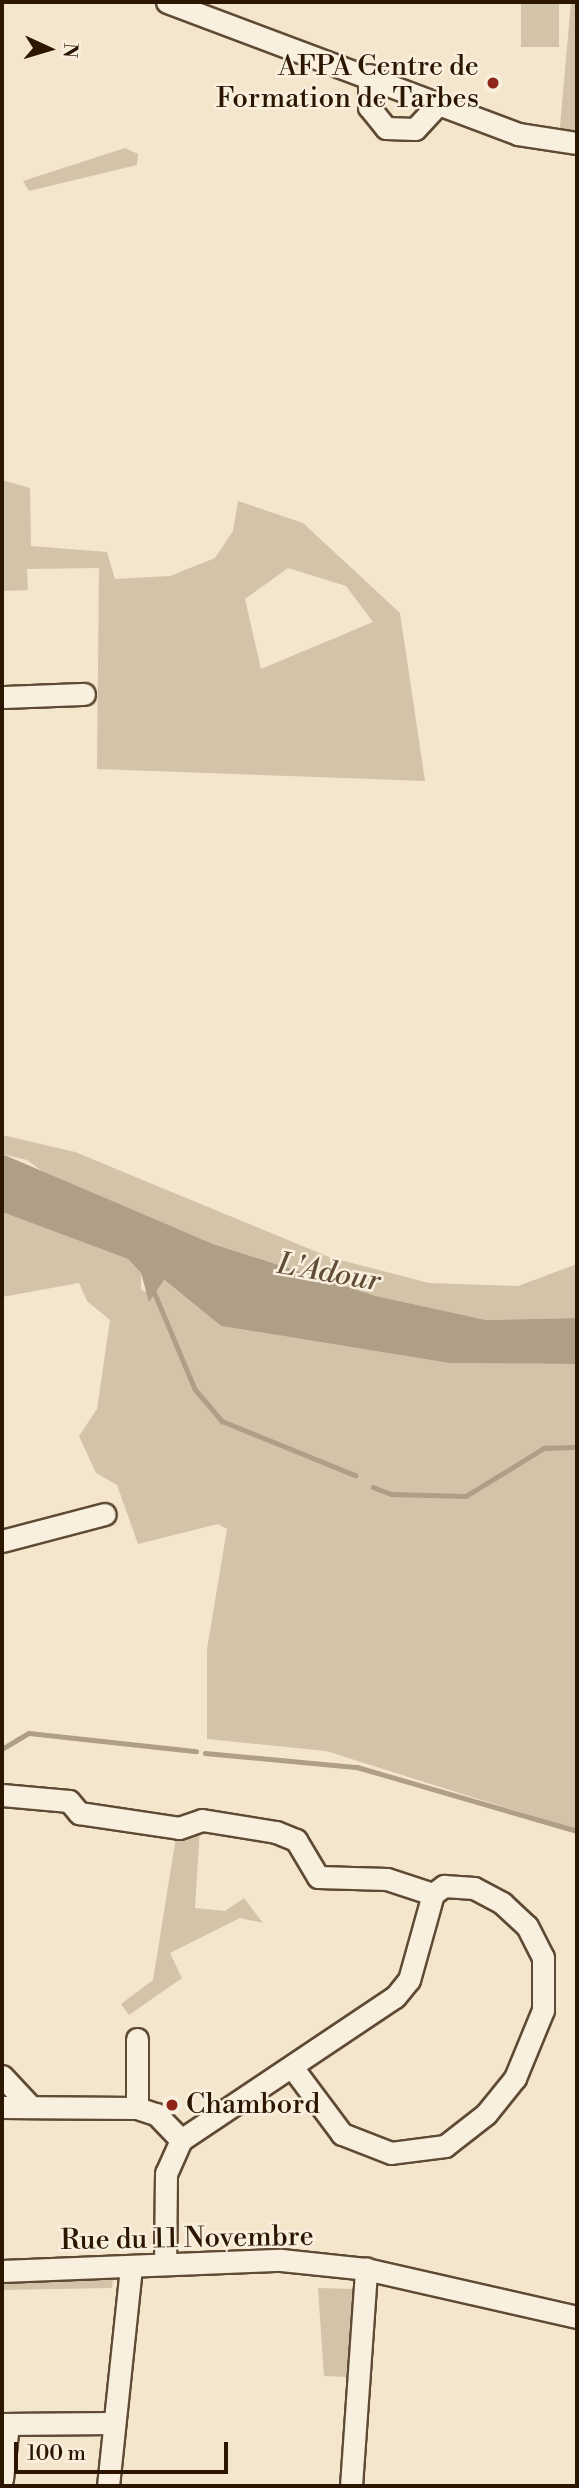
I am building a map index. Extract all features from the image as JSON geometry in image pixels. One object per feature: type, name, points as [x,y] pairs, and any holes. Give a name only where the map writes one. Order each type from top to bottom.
[{"type":"street","points":[[167,2],[214,9],[439,103],[548,142],[577,143]]},
{"type":"street","points":[[369,75],[369,107],[386,128],[415,129],[439,103]]},
{"type":"street","points":[[2,697],[85,694]]},
{"type":"street","points":[[2,1541],[104,1514]]},
{"type":"street","points":[[2,1795],[69,1801],[79,1813],[179,1828],[202,1820],[286,1835],[308,1854],[318,1877],[387,1880],[433,1894],[458,1885],[502,1903],[527,1926],[543,1957],[543,2010],[531,2045],[486,2114],[444,2146],[409,2154],[383,2151],[342,2134],[292,2067]]},
{"type":"street","points":[[165,2264],[166,2173],[181,2140],[395,1997],[409,1980],[433,1894]]},
{"type":"street","points":[[137,2039],[137,2108]]},
{"type":"street","points":[[2,2076],[31,2107]]},
{"type":"street","points":[[2,2107],[137,2108],[156,2113],[181,2140]]},
{"type":"street","name":"Rue du 11 Novembre","points":[[2,2271],[281,2260],[366,2269],[577,2317]]},
{"type":"street","points":[[108,2486],[131,2267]]},
{"type":"street","points":[[351,2486],[366,2269]]},
{"type":"street","points":[[2,2479],[5,2424],[114,2423]]},
{"type":"shaded area","points":[[521,2],[559,2],[559,47],[521,47]]},
{"type":"shaded area","points":[[571,2],[577,2],[577,150],[558,149]]},
{"type":"shaded area","points":[[125,148],[138,154],[137,165],[29,191],[23,181]]},
{"type":"shaded area","points":[[2,480],[30,488],[31,546],[107,552],[115,579],[170,576],[215,558],[233,531],[238,501],[303,523],[400,613],[425,781],[97,769],[99,568],[27,569],[28,590],[2,591]],"holes":[[[288,568],[346,586],[373,622],[261,669],[245,599]]]},
{"type":"shaded area","points":[[2,1135],[75,1152],[329,1257],[429,1283],[518,1286],[577,1264],[577,1318],[486,1320],[376,1296],[213,1244],[49,1176],[27,1160],[2,1154]]},
{"type":"shaded area","points":[[2,1154],[213,1244],[376,1296],[486,1320],[577,1318],[577,1364],[449,1363],[221,1326],[164,1280],[149,1302],[141,1273],[128,1259],[2,1212]]},
{"type":"shaded area","points":[[2,1212],[128,1259],[141,1273],[141,1290],[155,1294],[163,1280],[221,1326],[449,1363],[577,1364],[577,1830],[326,1751],[207,1739],[207,1649],[227,1529],[218,1524],[138,1544],[117,1485],[96,1473],[79,1436],[97,1409],[110,1320],[87,1301],[79,1283],[2,1297]]},
{"type":"shaded area","points":[[194,1826],[200,1827],[195,1908],[225,1911],[244,1898],[263,1923],[240,1918],[170,1953],[182,1978],[129,2015],[121,2004],[153,1980],[176,1837]]},
{"type":"shaded area","points":[[105,2277],[113,2280],[112,2288],[2,2290],[2,2280]]},
{"type":"shaded area","points":[[318,2288],[354,2289],[347,2377],[324,2376]]},
{"type":"waterway","points":[[153,1289],[195,1389],[222,1421],[355,1475]]},
{"type":"waterway","points":[[373,1487],[391,1494],[466,1496],[544,1448],[577,1447]]},
{"type":"waterway","points":[[2,1749],[29,1733],[196,1751]]},
{"type":"waterway","points":[[205,1753],[357,1767],[577,1831]]},
{"type":"place","name":"AFPA Centre de Formation de Tarbes","points":[[493,83]]},
{"type":"place","name":"Chambord","points":[[172,2105]]},
{"type":"water label","name":"L'Adour","points":[[329,1273]]}]
